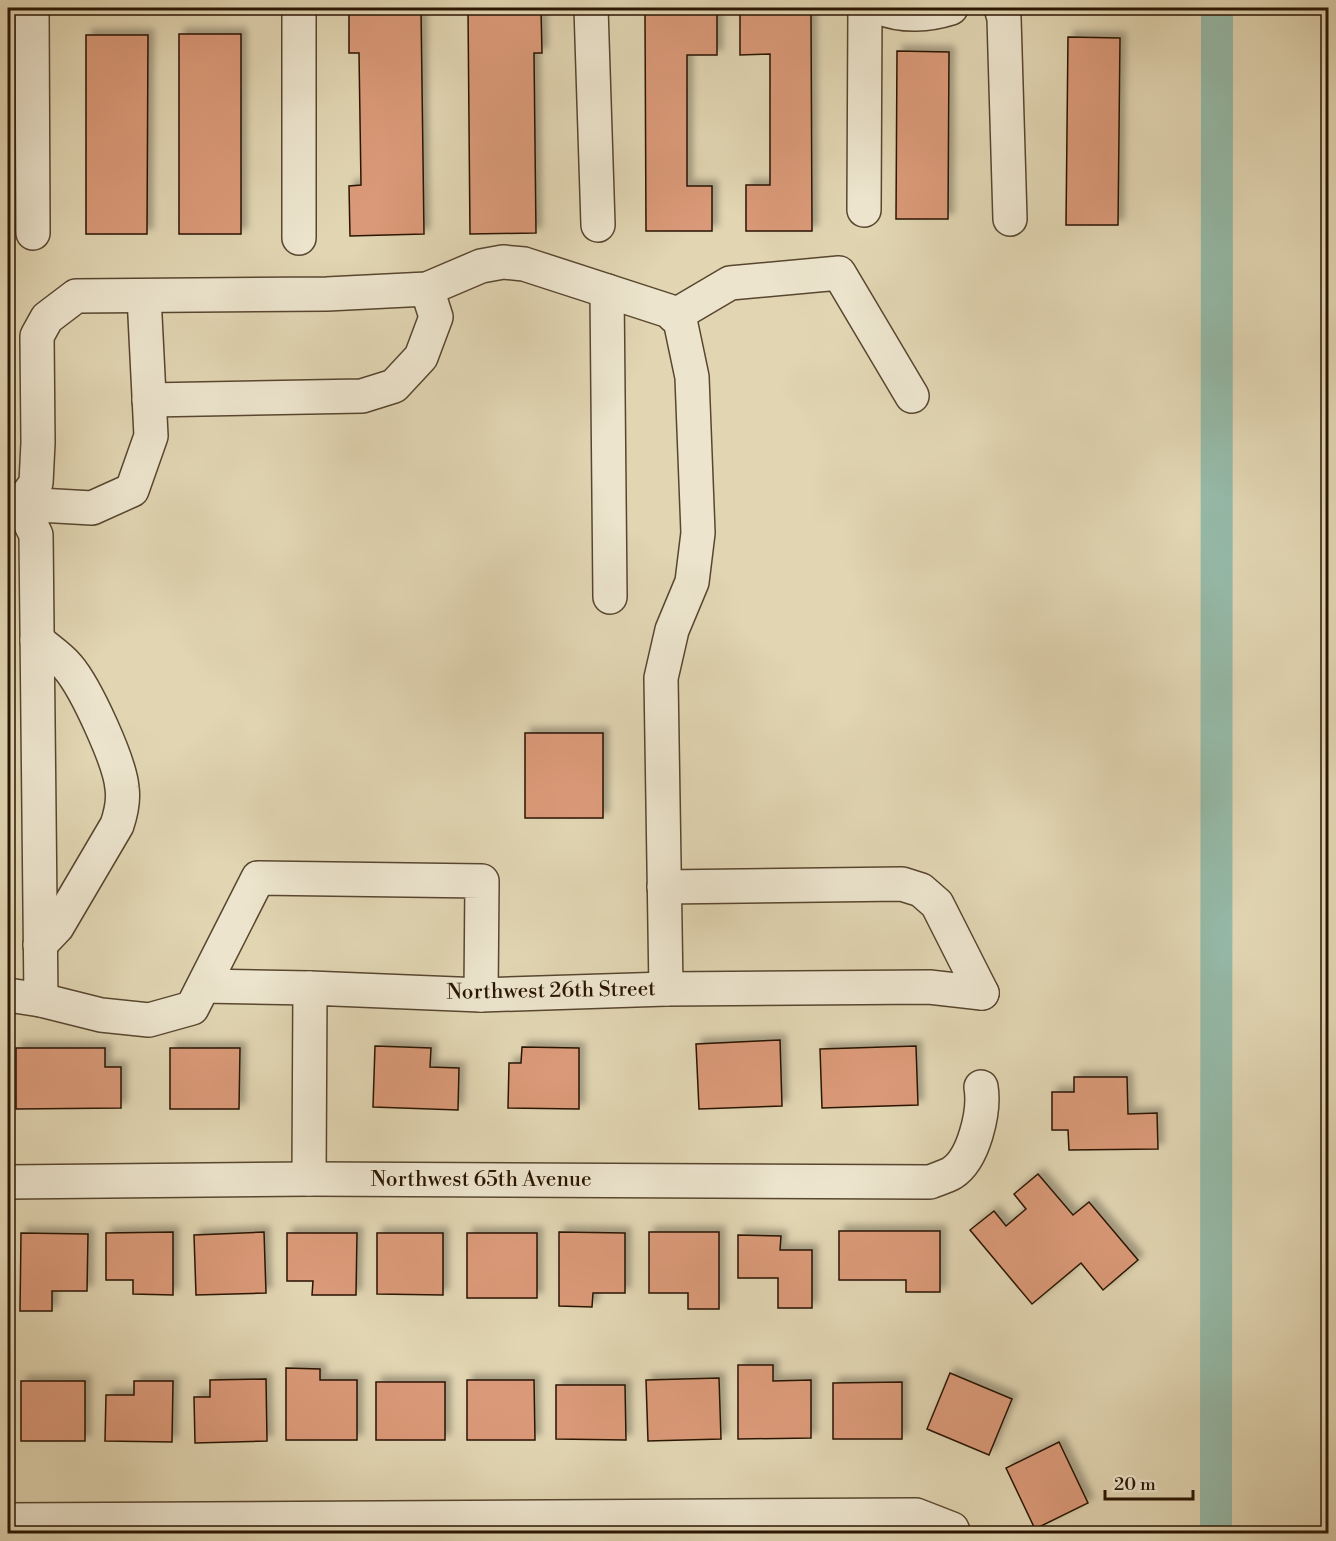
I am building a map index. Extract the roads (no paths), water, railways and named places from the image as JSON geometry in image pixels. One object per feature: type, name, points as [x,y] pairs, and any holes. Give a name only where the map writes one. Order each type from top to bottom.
[{"type":"street","points":[[32,8],[33,233]]},
{"type":"street","points":[[299,8],[299,238]]},
{"type":"street","points":[[591,8],[598,225]]},
{"type":"street","points":[[864,210],[865,8]]},
{"type":"street","points":[[881,8],[902,14],[937,12],[951,8]]},
{"type":"street","points":[[1001,8],[1004,18],[1010,219]]},
{"type":"street","points":[[14,505],[36,483],[37,336],[48,318],[76,296],[327,294],[427,289],[481,266],[503,262],[524,264],[669,311],[680,320],[692,377],[698,533],[692,582],[672,630],[661,678],[666,989]]},
{"type":"street","points":[[674,316],[730,283],[839,273],[912,396]]},
{"type":"street","points":[[149,400],[362,396],[394,386],[421,357],[436,317],[427,289]]},
{"type":"street","points":[[607,291],[610,597]]},
{"type":"street","points":[[14,505],[92,507],[132,490],[151,436],[144,296]]},
{"type":"street","points":[[14,505],[36,535],[41,1000]]},
{"type":"street","points":[[37,640],[68,667],[86,693],[119,768],[123,790],[122,808],[117,825],[57,927],[40,945]]},
{"type":"street","points":[[8,995],[41,1000],[101,1015],[149,1020],[192,1008],[258,878],[482,881],[481,995]]},
{"type":"street","name":"Northwest 26th Street","points":[[204,986],[481,995],[666,989],[929,987],[982,993],[937,904],[921,890],[902,884],[664,887]]},
{"type":"street","points":[[309,1179],[310,988]]},
{"type":"street","name":"Northwest 65th Avenue","points":[[8,1182],[309,1179],[930,1182],[953,1172],[972,1148],[983,1100],[981,1087]]},
{"type":"street","points":[[8,1520],[916,1515],[953,1531]]},
{"type":"waterway","points":[[1216,1534],[1217,8]]}]
